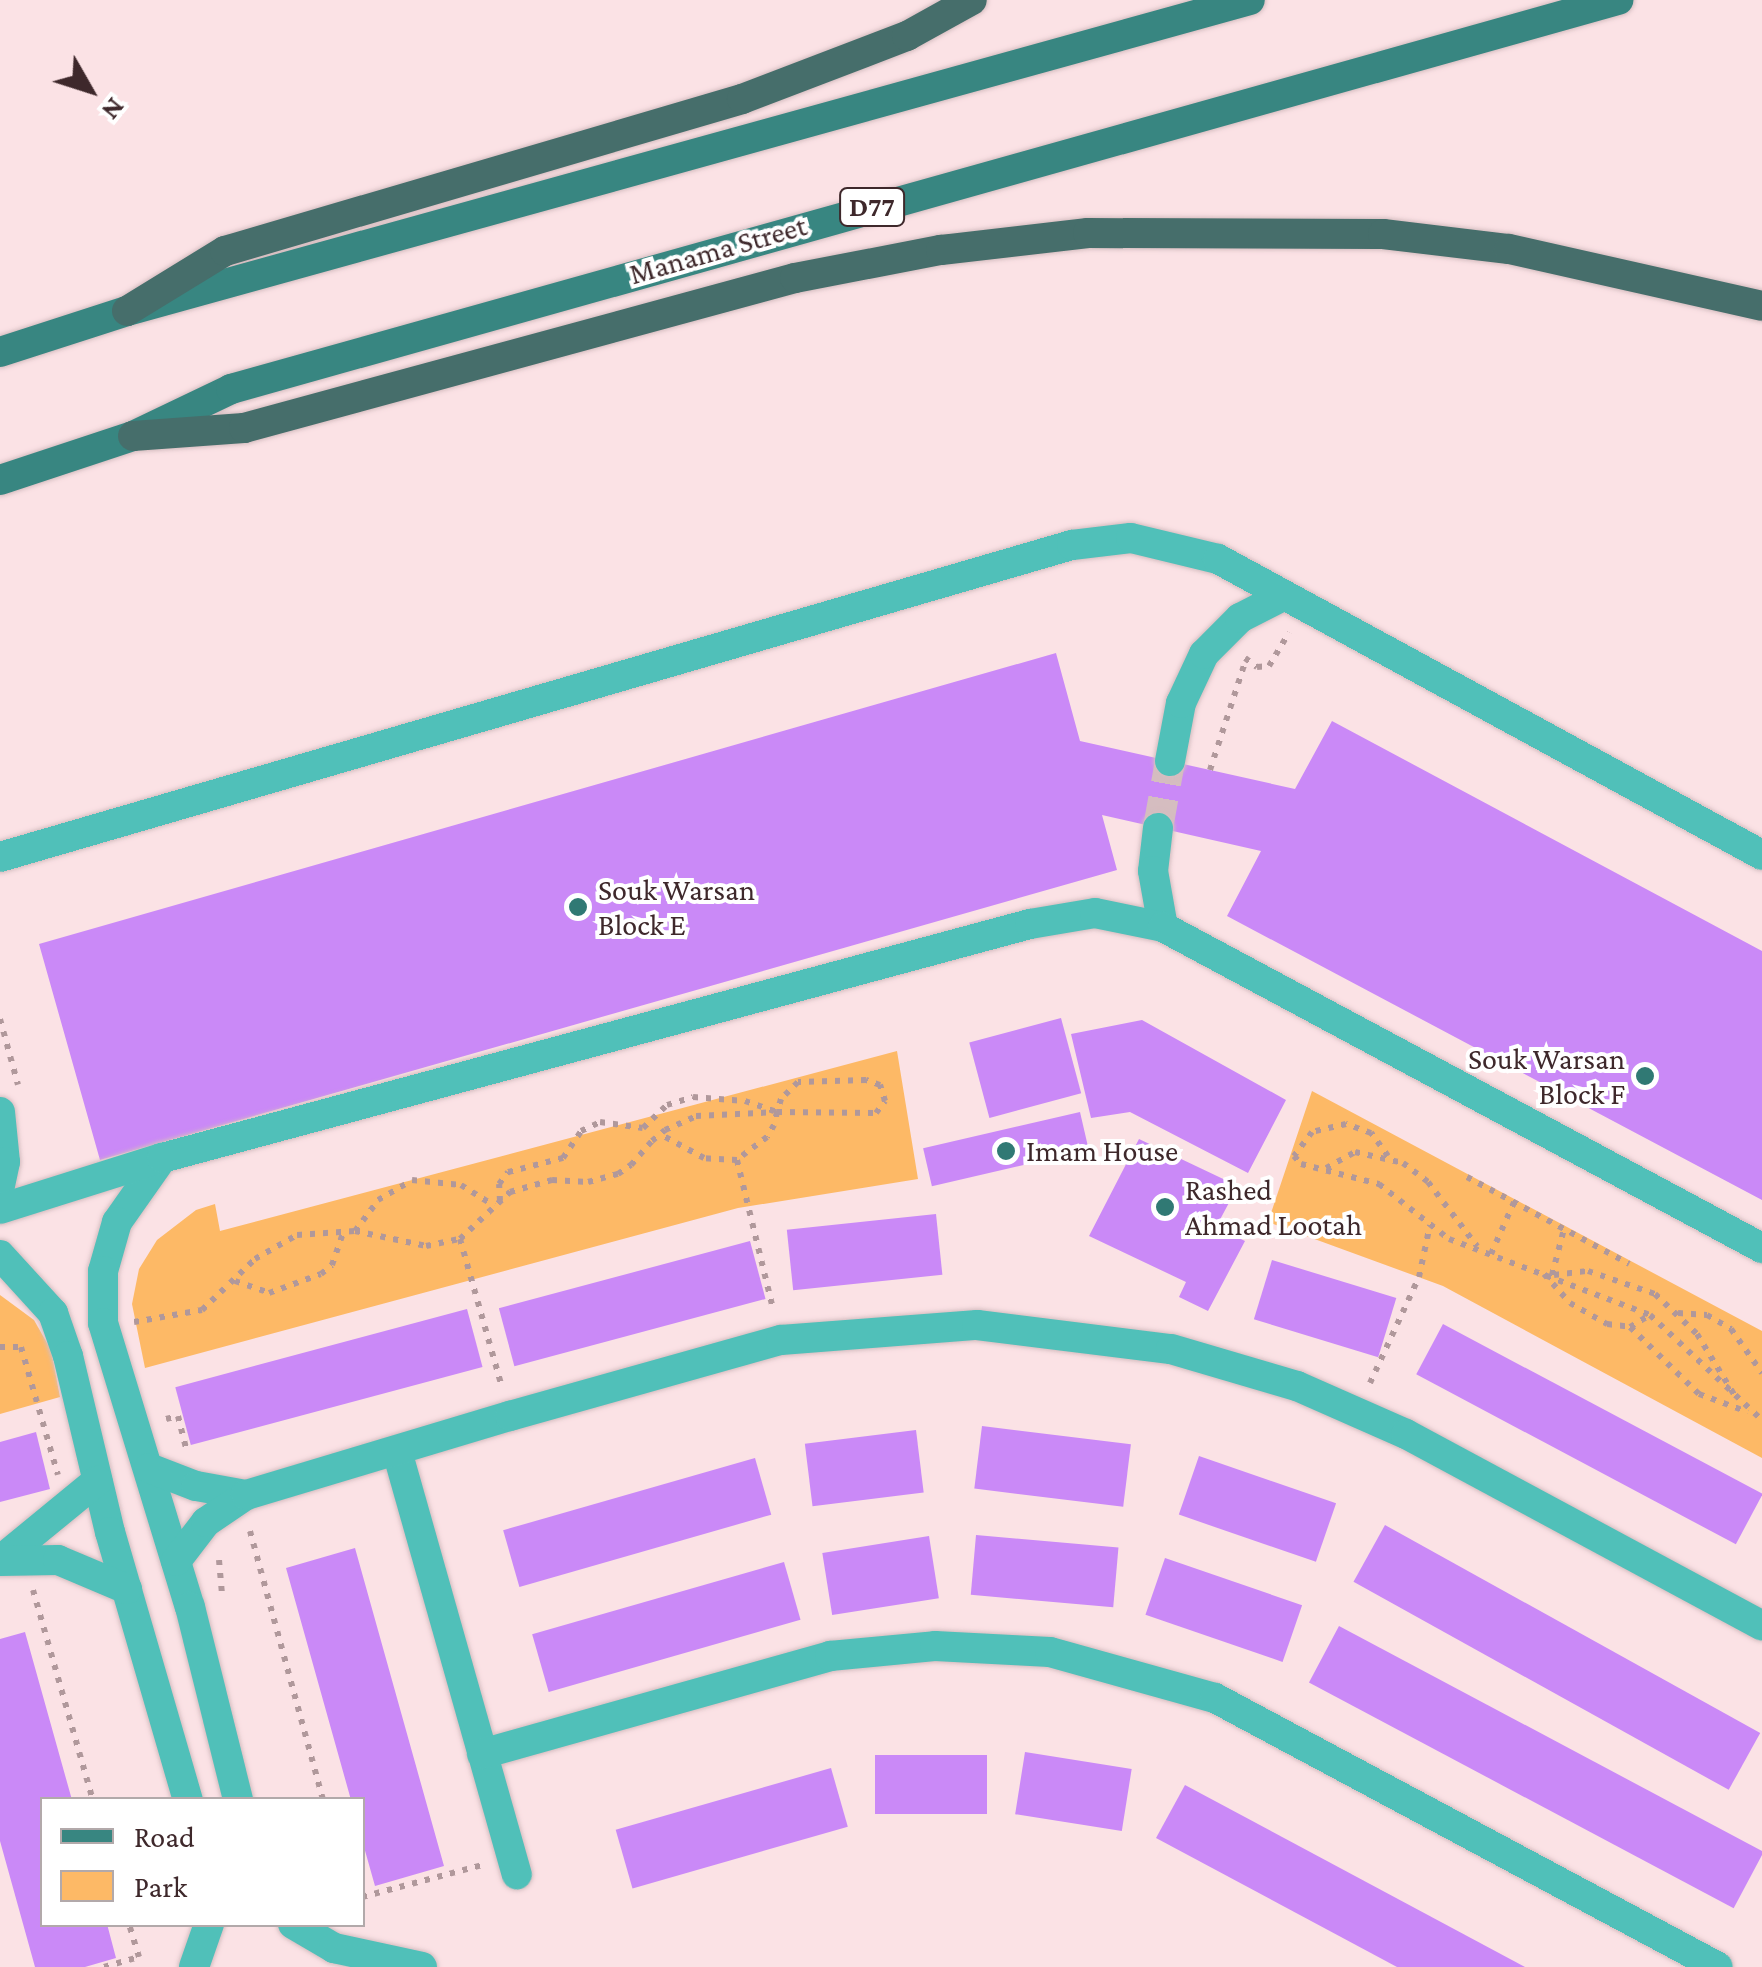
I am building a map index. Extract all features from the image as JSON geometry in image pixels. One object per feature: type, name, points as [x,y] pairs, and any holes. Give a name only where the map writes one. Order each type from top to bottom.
[{"type":"highway","points":[[127,311],[225,251],[742,100],[907,36],[972,0]]},
{"type":"highway","points":[[133,436],[244,428],[795,278],[941,250],[1088,233],[1383,234],[1509,249],[1762,306]]},
{"type":"main road","points":[[0,352],[127,311],[1250,0]]},
{"type":"main road","name":"Manama Street","points":[[0,480],[133,436],[231,389],[1618,0]]},
{"type":"street","points":[[0,857],[1072,545],[1161,540],[1218,559],[1762,855]]},
{"type":"street","points":[[1170,761],[1181,703],[1204,654],[1240,618],[1283,596]]},
{"type":"street","points":[[1158,828],[1153,871],[1163,927]]},
{"type":"street","points":[[0,1209],[162,1158],[1071,914],[1124,916],[1163,927],[1762,1248]]},
{"type":"street","points":[[0,1112],[5,1162],[0,1186]]},
{"type":"street","points":[[162,1158],[117,1222],[103,1271],[103,1324],[176,1561],[237,1797]]},
{"type":"street","points":[[0,1255],[53,1312],[187,1797]]},
{"type":"street","points":[[176,1561],[206,1522],[246,1495],[781,1340],[911,1326],[1042,1328],[1235,1365],[1357,1411],[1762,1626]]},
{"type":"street","points":[[397,1451],[514,1866]]},
{"type":"street","points":[[149,1468],[196,1486],[246,1495]]},
{"type":"street","points":[[0,1560],[50,1525],[97,1481]]},
{"type":"street","points":[[0,1560],[58,1560],[127,1589]]},
{"type":"street","points":[[482,1754],[830,1656],[936,1646],[1050,1652],[1215,1698],[1718,1967]]},
{"type":"street","points":[[194,1967],[208,1927]]},
{"type":"street","points":[[298,1927],[334,1948],[422,1967]]},
{"type":"path","points":[[1210,770],[1246,660]]},
{"type":"path","points":[[103,1324],[180,1318],[202,1310],[274,1245],[320,1230],[354,1231],[426,1246],[460,1239],[497,1204],[530,1183],[618,1174],[660,1134],[696,1116],[776,1112],[876,1113],[886,1101],[877,1083],[819,1077],[789,1089],[776,1112],[767,1137],[737,1160],[704,1158],[660,1134]]},
{"type":"path","points":[[497,1204],[498,1184],[508,1172],[563,1158],[581,1131],[600,1122],[643,1128],[667,1105],[692,1097],[745,1101],[776,1112]]},
{"type":"path","points":[[1482,1250],[1428,1182],[1388,1156],[1371,1133],[1332,1124],[1312,1132],[1295,1151],[1301,1164],[1378,1184],[1430,1225],[1482,1250],[1650,1315],[1738,1402],[1762,1420]]},
{"type":"path","points":[[1326,1168],[1355,1152],[1388,1156]]},
{"type":"path","points":[[737,1160],[781,1340]]},
{"type":"path","points":[[1467,1178],[1629,1264]]},
{"type":"path","points":[[354,1231],[378,1200],[412,1180],[461,1185],[497,1204]]},
{"type":"path","points":[[1491,1254],[1514,1202]]},
{"type":"path","points":[[1357,1411],[1419,1277],[1430,1225]]},
{"type":"path","points":[[1552,1276],[1564,1229]]},
{"type":"path","points":[[235,1281],[269,1293],[321,1274],[332,1265],[344,1230]]},
{"type":"path","points":[[460,1239],[510,1416]]},
{"type":"path","points":[[1552,1276],[1570,1270],[1611,1276],[1655,1294],[1713,1355],[1738,1402]]},
{"type":"path","points":[[1542,1272],[1588,1315],[1630,1327],[1699,1394],[1749,1412]]},
{"type":"path","points":[[1677,1313],[1707,1315],[1731,1329],[1762,1373]]},
{"type":"path","points":[[1630,1327],[1650,1315]]},
{"type":"path","points":[[20,1347],[63,1492],[50,1525]]},
{"type":"path","points":[[250,1532],[322,1797]]},
{"type":"path","points":[[33,1589],[93,1797]]},
{"type":"path","points":[[365,1896],[514,1866]]},
{"type":"path","points":[[104,1967],[139,1957],[130,1927]]},
{"type":"green space","points":[[897,1051],[918,1179],[738,1208],[145,1368],[132,1304],[139,1269],[157,1240],[196,1210],[215,1204],[220,1231]]},
{"type":"green space","points":[[1312,1091],[1762,1331],[1762,1458],[1443,1286],[1268,1222]]},
{"type":"green space","points":[[0,1295],[34,1320],[51,1350],[60,1397],[0,1414]]},
{"type":"building","name":"Souk Warsan Block E","points":[[1056,653],[1080,741],[1295,789],[1332,721],[1762,951],[1762,1200],[1227,916],[1261,851],[1102,815],[1117,870],[100,1160],[39,944]]},
{"type":"building","points":[[1061,1018],[1081,1093],[989,1118],[969,1043]]},
{"type":"building","points":[[1142,1020],[1286,1100],[1248,1173],[1130,1112],[1091,1118],[1071,1034]]},
{"type":"building","name":"Imam House","points":[[1080,1112],[1089,1150],[932,1186],[923,1148]]},
{"type":"building","name":"Rashed Ahmad Lootah","points":[[1139,1139],[1238,1186],[1216,1227],[1245,1241],[1208,1311],[1179,1297],[1186,1282],[1089,1236]]},
{"type":"building","points":[[936,1214],[942,1275],[793,1290],[787,1230]]},
{"type":"building","points":[[750,1241],[766,1299],[514,1366],[499,1308]]},
{"type":"building","points":[[1272,1260],[1396,1298],[1378,1357],[1254,1319]]},
{"type":"building","points":[[467,1309],[483,1367],[191,1445],[175,1387]]},
{"type":"building","points":[[1443,1324],[1762,1494],[1736,1544],[1416,1374]]},
{"type":"building","points":[[982,1426],[1131,1444],[1123,1507],[974,1489]]},
{"type":"building","points":[[916,1430],[924,1493],[813,1506],[805,1444]]},
{"type":"building","points":[[36,1432],[50,1489],[0,1502],[0,1442]]},
{"type":"building","points":[[1199,1456],[1336,1503],[1316,1562],[1179,1515]]},
{"type":"building","points":[[755,1458],[771,1515],[519,1587],[503,1530]]},
{"type":"building","points":[[1385,1525],[1760,1733],[1729,1790],[1353,1582]]},
{"type":"building","points":[[976,1535],[1118,1547],[1113,1607],[971,1595]]},
{"type":"building","points":[[929,1536],[939,1598],[832,1615],[822,1553]]},
{"type":"building","points":[[355,1548],[444,1866],[375,1886],[365,1851],[365,1797],[350,1797],[286,1568]]},
{"type":"building","points":[[1165,1558],[1302,1605],[1283,1662],[1145,1615]]},
{"type":"building","points":[[784,1562],[801,1620],[549,1692],[532,1634]]},
{"type":"building","points":[[1339,1626],[1762,1851],[1734,1908],[1309,1683]]},
{"type":"building","points":[[25,1632],[71,1797],[40,1797],[40,1927],[108,1927],[116,1958],[85,1967],[35,1967],[0,1841],[0,1639]]},
{"type":"building","points":[[1025,1752],[1132,1769],[1122,1831],[1015,1814]]},
{"type":"building","points":[[875,1755],[987,1755],[987,1814],[875,1814]]},
{"type":"building","points":[[831,1768],[848,1827],[632,1888],[616,1830]]},
{"type":"building","points":[[1185,1785],[1525,1967],[1397,1967],[1156,1838]]},
{"type":"tunnel","points":[[1158,828],[1170,761]]},
{"type":"place","name":"Souk Warsan Block E","points":[[578,907]]},
{"type":"place","name":"Souk Warsan Block F","points":[[1645,1076]]},
{"type":"place","name":"Imam House","points":[[1006,1151]]},
{"type":"place","name":"Rashed Ahmad Lootah","points":[[1165,1207]]}]
